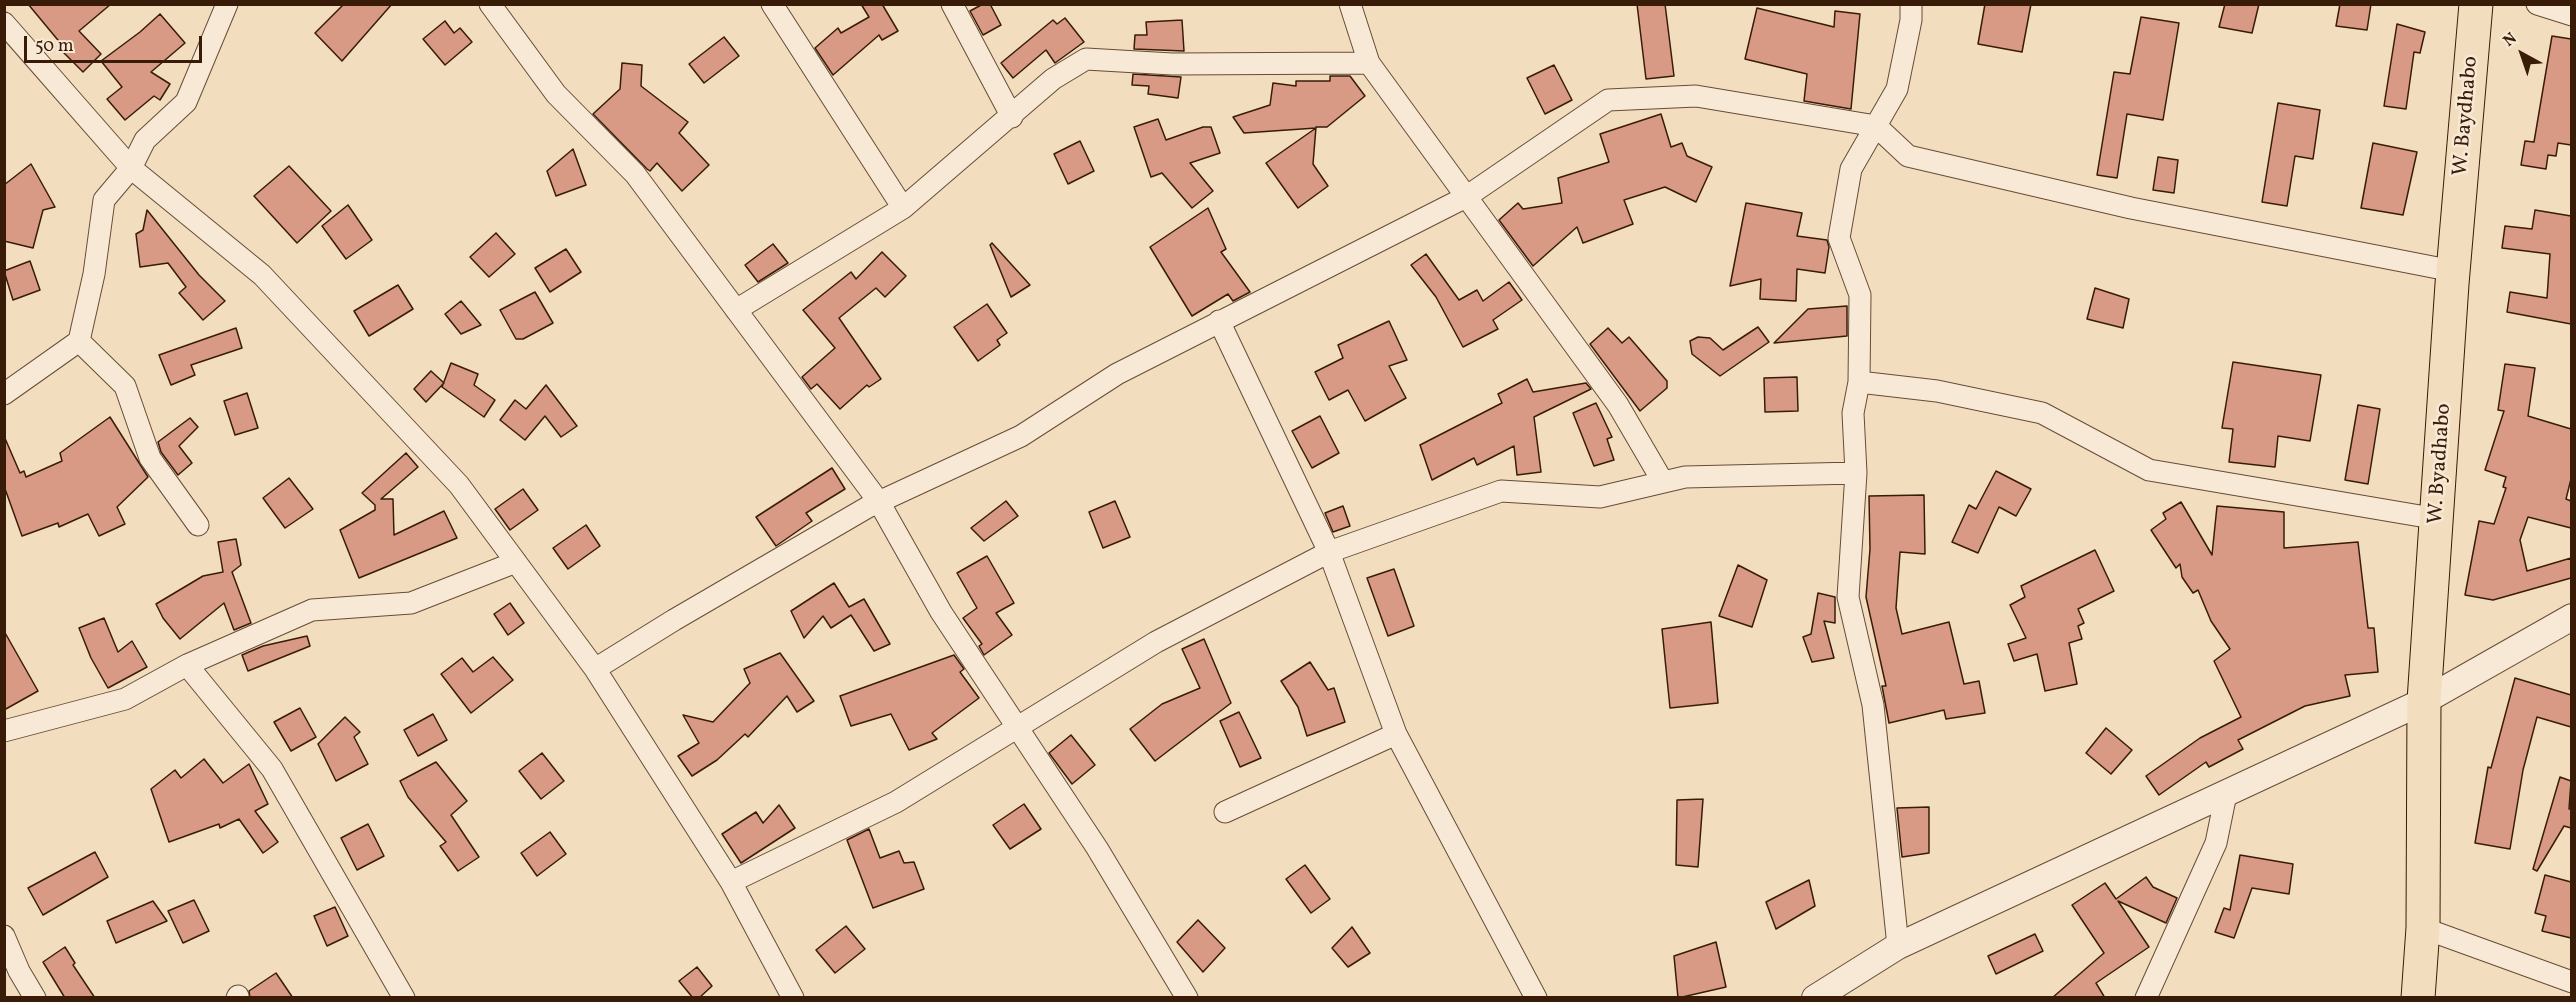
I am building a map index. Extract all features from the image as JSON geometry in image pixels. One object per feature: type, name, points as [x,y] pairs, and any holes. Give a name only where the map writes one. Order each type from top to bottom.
[{"type":"main road","name":"W. Baydhabo","points":[[2457,228],[2476,4]]},
{"type":"main road","name":"W. Byadhabo","points":[[2418,998],[2423,928],[2424,701],[2457,228]]},
{"type":"street","points":[[4,394],[79,341],[94,274],[104,200],[131,168],[146,140],[186,102],[227,4]]},
{"type":"street","points":[[490,4],[556,94],[635,174],[879,502],[941,612],[1097,849],[1187,998]]},
{"type":"street","points":[[772,4],[903,208]]},
{"type":"street","points":[[952,4],[1012,117]]},
{"type":"street","points":[[1350,4],[1369,63],[1618,405],[1663,482]]},
{"type":"street","points":[[1898,946],[1874,705],[1848,597],[1857,473],[1853,413],[1859,382],[1860,295],[1839,238],[1851,169],[1897,89],[1911,20],[1911,4]]},
{"type":"street","points":[[2537,4],[2571,15]]},
{"type":"street","points":[[4,23],[131,168],[262,275],[459,485],[595,669],[731,882],[793,998]]},
{"type":"street","points":[[736,310],[903,208],[1012,117],[1053,79],[1086,60],[1172,64],[1369,63]]},
{"type":"street","points":[[595,669],[674,620],[879,502],[1021,436],[1117,374],[1466,197],[1608,100],[1696,96],[1876,126],[1908,156],[2131,208],[2453,271]]},
{"type":"street","points":[[1219,321],[1329,552],[1396,734],[1536,998]]},
{"type":"street","points":[[79,341],[125,386],[150,458],[198,525]]},
{"type":"street","points":[[1859,382],[1937,391],[2042,413],[2149,470],[2438,519]]},
{"type":"street","points":[[731,882],[896,802],[1156,642],[1329,552],[1501,491],[1600,497],[1685,477],[1857,473]]},
{"type":"street","points":[[4,731],[125,699],[187,665],[312,610],[411,603],[516,562]]},
{"type":"street","points":[[1815,998],[1898,946],[2424,701],[2571,617]]},
{"type":"street","points":[[187,665],[272,770],[404,998]]},
{"type":"street","points":[[1225,812],[1396,734]]},
{"type":"street","points":[[2146,998],[2216,843],[2226,794]]},
{"type":"street","points":[[2423,928],[2571,982]]},
{"type":"street","points":[[4,936],[12,974],[35,998]]},
{"type":"building","points":[[28,4],[111,4],[79,31],[101,54],[83,72],[59,48],[62,45]]},
{"type":"building","points":[[344,4],[392,4],[342,61],[315,33]]},
{"type":"building","points":[[861,4],[882,4],[898,31],[882,40],[879,35],[833,75],[815,48],[838,28],[841,33],[869,17]]},
{"type":"building","points":[[983,4],[990,4],[1001,25],[983,35],[970,11]]},
{"type":"building","points":[[1637,4],[1665,4],[1674,76],[1646,79]]},
{"type":"building","points":[[1985,4],[2031,4],[2022,52],[1978,44]]},
{"type":"building","points":[[2225,4],[2259,4],[2252,33],[2219,27]]},
{"type":"building","points":[[2340,4],[2371,4],[2367,30],[2336,26]]},
{"type":"building","points":[[1757,8],[1834,27],[1835,11],[1860,14],[1851,109],[1804,101],[1807,74],[1745,59]]},
{"type":"building","points":[[160,14],[185,43],[151,72],[170,84],[160,100],[154,96],[125,120],[107,99],[122,87],[101,61]]},
{"type":"building","points":[[2141,17],[2179,23],[2163,120],[2127,114],[2117,178],[2097,175],[2114,72],[2130,74]]},
{"type":"building","points":[[1065,18],[1084,42],[1055,63],[1046,50],[1013,78],[1001,63],[1053,20],[1057,24]]},
{"type":"building","points":[[1182,20],[1184,51],[1134,49],[1135,35],[1147,35],[1146,22]]},
{"type":"building","points":[[445,21],[454,33],[460,28],[472,42],[445,65],[423,39]]},
{"type":"building","points":[[2397,24],[2425,32],[2420,53],[2414,52],[2406,109],[2384,106]]},
{"type":"building","points":[[2552,36],[2571,39],[2571,145],[2558,143],[2556,156],[2548,155],[2546,169],[2521,165],[2525,141],[2534,142]]},
{"type":"building","points":[[724,37],[739,56],[704,83],[689,64]]},
{"type":"building","points":[[622,63],[642,65],[641,86],[688,122],[679,133],[709,165],[682,191],[657,163],[650,171],[647,169],[593,114],[620,89]]},
{"type":"building","points":[[1554,65],[1572,100],[1545,114],[1527,78]]},
{"type":"building","points":[[1133,74],[1181,77],[1178,98],[1148,94],[1149,86],[1132,85]]},
{"type":"building","points":[[1330,76],[1350,76],[1365,96],[1327,127],[1244,133],[1233,117],[1270,105],[1273,83],[1296,86],[1296,81],[1330,81]]},
{"type":"building","points":[[2278,103],[2320,110],[2313,159],[2295,156],[2287,206],[2262,202]]},
{"type":"building","points":[[1661,114],[1671,147],[1682,143],[1687,156],[1712,167],[1696,202],[1665,187],[1624,200],[1633,224],[1583,243],[1577,227],[1533,266],[1499,220],[1518,203],[1523,209],[1562,203],[1558,178],[1609,162],[1600,134]]},
{"type":"building","points":[[1158,119],[1166,140],[1203,127],[1211,127],[1220,153],[1190,163],[1213,191],[1192,208],[1162,173],[1151,177],[1134,127]]},
{"type":"building","points":[[1316,128],[1313,164],[1328,186],[1298,208],[1266,163]]},
{"type":"building","points":[[1080,141],[1094,171],[1068,184],[1054,154]]},
{"type":"building","points":[[2373,143],[2417,152],[2403,215],[2361,208]]},
{"type":"building","points":[[573,149],[586,185],[556,196],[547,171]]},
{"type":"building","points":[[2158,157],[2178,160],[2174,193],[2153,190]]},
{"type":"building","points":[[31,164],[55,207],[43,210],[33,248],[4,241],[4,185]]},
{"type":"building","points":[[289,166],[331,211],[297,243],[254,196]]},
{"type":"building","points":[[1746,203],[1802,213],[1797,236],[1827,240],[1829,247],[1825,273],[1797,269],[1796,301],[1760,299],[1761,279],[1730,286]]},
{"type":"building","points":[[348,205],[372,240],[346,259],[322,226]]},
{"type":"building","points":[[1208,208],[1226,249],[1221,252],[1250,292],[1233,301],[1228,294],[1192,316],[1150,247]]},
{"type":"building","points":[[147,210],[199,275],[225,301],[203,320],[179,293],[186,287],[168,263],[140,267],[136,234],[143,230]]},
{"type":"building","points":[[2535,210],[2571,216],[2571,324],[2507,312],[2510,292],[2547,298],[2550,254],[2502,248],[2505,226],[2532,229]]},
{"type":"building","points":[[496,233],[515,254],[489,277],[470,257]]},
{"type":"building","points":[[992,243],[1030,285],[1011,297],[990,245]]},
{"type":"building","points":[[773,244],[788,263],[758,282],[745,265]]},
{"type":"building","points":[[566,249],[581,272],[550,292],[535,268]]},
{"type":"building","points":[[882,252],[906,276],[885,297],[876,288],[839,318],[881,379],[869,387],[867,385],[840,409],[817,384],[811,389],[802,377],[835,348],[803,310],[851,272],[856,279]]},
{"type":"building","points":[[1426,254],[1459,300],[1477,290],[1483,301],[1509,282],[1522,300],[1493,320],[1498,329],[1463,347],[1436,297],[1411,265]]},
{"type":"building","points":[[30,261],[40,290],[13,300],[4,271]]},
{"type":"building","points":[[398,285],[413,309],[369,336],[354,311]]},
{"type":"building","points":[[2095,288],[2129,299],[2123,328],[2087,319]]},
{"type":"building","points":[[535,292],[553,323],[523,339],[516,339],[500,310]]},
{"type":"building","points":[[461,301],[481,325],[461,334],[445,314]]},
{"type":"building","points":[[987,304],[1007,333],[997,340],[1000,345],[978,361],[954,327]]},
{"type":"building","points":[[1847,306],[1847,336],[1774,343],[1808,309]]},
{"type":"building","points":[[1389,321],[1407,360],[1389,366],[1406,398],[1365,421],[1348,390],[1329,400],[1315,372],[1343,358],[1338,345]]},
{"type":"building","points":[[1758,327],[1769,342],[1720,376],[1692,354],[1690,341],[1698,337],[1710,338],[1723,350]]},
{"type":"building","points":[[236,328],[242,348],[191,365],[195,375],[171,385],[159,355]]},
{"type":"building","points":[[1608,328],[1622,343],[1629,337],[1667,381],[1667,388],[1640,411],[1590,344]]},
{"type":"building","points":[[2233,362],[2321,375],[2310,441],[2278,436],[2275,467],[2229,462],[2233,429],[2222,428]]},
{"type":"building","points":[[451,363],[478,374],[474,385],[495,400],[484,417],[442,387]]},
{"type":"building","points":[[2505,364],[2535,368],[2528,416],[2571,429],[2571,479],[2566,499],[2571,501],[2571,528],[2528,517],[2520,540],[2527,571],[2571,558],[2571,578],[2493,600],[2465,595],[2479,521],[2494,524],[2506,488],[2503,487],[2506,477],[2485,470],[2504,411],[2498,410]]},
{"type":"building","points":[[431,371],[444,383],[426,402],[414,389]]},
{"type":"building","points":[[1797,377],[1798,411],[1765,412],[1764,378]]},
{"type":"building","points":[[1527,379],[1533,392],[1586,383],[1591,389],[1534,417],[1541,472],[1517,475],[1514,446],[1477,465],[1474,458],[1432,480],[1420,445],[1502,403],[1498,394]]},
{"type":"building","points":[[546,385],[577,426],[561,437],[545,416],[525,440],[500,420],[515,400],[526,409]]},
{"type":"building","points":[[247,393],[258,428],[235,435],[224,401]]},
{"type":"building","points":[[1596,403],[1612,437],[1607,439],[1614,460],[1594,466],[1573,413]]},
{"type":"building","points":[[2358,405],[2380,409],[2368,484],[2345,480]]},
{"type":"building","points":[[1320,416],[1339,453],[1312,468],[1292,431]]},
{"type":"building","points":[[110,417],[148,477],[117,507],[125,524],[99,536],[88,514],[59,527],[58,523],[22,536],[4,486],[4,436],[20,473],[24,471],[26,477],[62,461],[60,453]]},
{"type":"building","points":[[190,418],[198,427],[179,446],[192,463],[178,475],[161,452],[158,442]]},
{"type":"building","points":[[406,453],[418,467],[381,499],[393,499],[394,535],[444,511],[457,538],[359,578],[340,530],[375,510],[375,505],[362,493]]},
{"type":"building","points":[[832,468],[845,489],[806,513],[812,521],[776,546],[756,517]]},
{"type":"building","points":[[1996,471],[2031,489],[2016,516],[1999,507],[1978,553],[1952,542],[1969,505],[1976,509]]},
{"type":"building","points":[[289,478],[313,509],[285,528],[263,498]]},
{"type":"building","points":[[523,489],[538,510],[510,530],[495,509]]},
{"type":"building","points":[[1924,495],[1925,554],[1900,552],[1896,608],[1902,634],[1949,622],[1964,684],[1979,681],[1985,713],[1946,719],[1944,710],[1889,723],[1882,686],[1886,686],[1866,597],[1870,549],[1869,496]]},
{"type":"building","points":[[1006,501],[1018,516],[984,541],[971,528]]},
{"type":"building","points":[[1115,501],[1130,537],[1103,548],[1089,512]]},
{"type":"building","points":[[2181,502],[2212,555],[2217,506],[2284,512],[2284,548],[2358,542],[2368,628],[2374,628],[2378,672],[2345,675],[2350,696],[2305,706],[2238,740],[2243,749],[2209,767],[2206,762],[2159,795],[2146,776],[2200,738],[2241,717],[2214,661],[2230,649],[2211,621],[2198,590],[2193,593],[2182,577],[2180,564],[2176,568],[2151,530],[2166,519],[2163,513]]},
{"type":"building","points":[[1343,506],[1350,526],[1333,532],[1325,513]]},
{"type":"building","points":[[586,525],[600,546],[568,569],[553,548]]},
{"type":"building","points":[[236,539],[241,565],[232,572],[251,623],[234,630],[224,603],[180,639],[163,618],[156,604],[203,576],[223,572],[218,542]]},
{"type":"building","points":[[2095,550],[2114,591],[2078,609],[2084,623],[2078,626],[2082,639],[2069,643],[2077,684],[2045,691],[2037,654],[2014,661],[2008,644],[2026,638],[2010,605],[2025,597],[2021,586]]},
{"type":"building","points":[[987,556],[1014,603],[996,613],[1012,635],[984,655],[979,646],[982,644],[963,618],[977,608],[957,573]]},
{"type":"building","points":[[1738,565],[1767,580],[1752,627],[1719,616]]},
{"type":"building","points":[[1394,569],[1414,626],[1388,636],[1367,578]]},
{"type":"building","points":[[834,583],[849,607],[864,599],[890,644],[874,651],[851,615],[831,628],[823,616],[804,638],[791,611]]},
{"type":"building","points":[[1818,593],[1835,597],[1835,623],[1824,621],[1834,658],[1812,662],[1803,637],[1811,634]]},
{"type":"building","points":[[510,603],[524,623],[508,635],[494,614]]},
{"type":"building","points":[[104,618],[118,652],[132,641],[147,667],[108,688],[91,658],[79,628]]},
{"type":"building","points":[[1711,622],[1718,703],[1670,708],[1662,629]]},
{"type":"building","points":[[4,631],[38,691],[4,710]]},
{"type":"building","points":[[307,636],[310,646],[248,671],[242,655],[263,646]]},
{"type":"building","points":[[1204,639],[1231,703],[1155,761],[1130,729],[1162,704],[1200,688],[1182,649]]},
{"type":"building","points":[[780,653],[814,701],[797,712],[787,696],[748,737],[745,734],[717,760],[692,776],[678,756],[699,743],[683,715],[713,722],[750,683],[744,669]]},
{"type":"building","points":[[954,655],[964,669],[960,672],[979,698],[932,733],[937,739],[909,750],[891,714],[851,726],[840,696]]},
{"type":"building","points":[[493,657],[513,680],[471,713],[441,674],[462,658],[473,672]]},
{"type":"building","points":[[1310,662],[1328,690],[1334,688],[1345,722],[1307,736],[1298,707],[1281,681]]},
{"type":"building","points":[[2515,678],[2571,695],[2571,727],[2537,717],[2523,770],[2510,849],[2475,843],[2488,767],[2491,768]]},
{"type":"building","points":[[300,708],[316,737],[291,751],[274,722]]},
{"type":"building","points":[[1239,712],[1261,758],[1240,767],[1220,721]]},
{"type":"building","points":[[433,714],[447,740],[418,756],[404,730]]},
{"type":"building","points":[[345,717],[360,732],[354,737],[368,764],[336,781],[318,744]]},
{"type":"building","points":[[2106,728],[2132,750],[2111,774],[2086,753]]},
{"type":"building","points":[[1071,735],[1095,765],[1072,784],[1049,753]]},
{"type":"building","points":[[542,753],[564,781],[541,799],[519,771]]},
{"type":"building","points":[[204,759],[223,783],[249,764],[268,804],[255,811],[278,842],[263,853],[239,819],[220,828],[219,824],[169,842],[151,789],[175,770],[181,778]]},
{"type":"building","points":[[436,762],[467,801],[451,815],[479,857],[458,871],[440,846],[446,842],[408,797],[400,781]]},
{"type":"building","points":[[2560,777],[2571,781],[2569,809],[2571,809],[2571,828],[2564,826],[2537,871],[2533,869]]},
{"type":"building","points":[[1703,799],[1698,867],[1676,865],[1677,800]]},
{"type":"building","points":[[1024,804],[1041,829],[1010,849],[993,825]]},
{"type":"building","points":[[779,805],[795,828],[741,863],[722,834],[756,812],[763,823]]},
{"type":"building","points":[[1929,807],[1929,853],[1902,857],[1897,808]]},
{"type":"building","points":[[368,824],[384,856],[357,870],[341,838]]},
{"type":"building","points":[[869,829],[880,858],[899,851],[904,863],[914,862],[924,889],[873,908],[847,840]]},
{"type":"building","points":[[550,832],[566,854],[537,876],[521,853]]},
{"type":"building","points":[[95,852],[108,877],[43,915],[28,888]]},
{"type":"building","points":[[2240,855],[2293,864],[2289,894],[2252,888],[2234,938],[2215,932],[2224,908],[2230,910]]},
{"type":"building","points":[[1305,865],[1330,899],[1311,913],[1286,879]]},
{"type":"building","points":[[2545,875],[2571,882],[2571,938],[2542,931],[2546,916],[2535,913]]},
{"type":"building","points":[[2146,877],[2153,887],[2177,898],[2166,923],[2118,901],[2149,947],[2096,983],[2105,998],[2052,998],[2104,953],[2072,905],[2105,883],[2116,899]]},
{"type":"building","points":[[1809,880],[1815,906],[1776,929],[1766,902]]},
{"type":"building","points":[[194,900],[209,931],[183,943],[168,911]]},
{"type":"building","points":[[153,901],[167,921],[116,943],[107,921]]},
{"type":"building","points":[[335,907],[348,936],[327,946],[314,916]]},
{"type":"building","points":[[1198,920],[1225,948],[1203,972],[1177,942]]},
{"type":"building","points":[[846,926],[865,949],[835,973],[816,950]]},
{"type":"building","points":[[1352,927],[1370,953],[1348,967],[1332,948]]},
{"type":"building","points":[[2035,934],[2043,951],[1996,974],[1988,956]]},
{"type":"building","points":[[1716,942],[1726,987],[1678,998],[1674,956]]},
{"type":"building","points":[[65,947],[75,963],[73,965],[95,998],[65,998],[43,962]]},
{"type":"building","points":[[697,967],[712,986],[699,998],[693,998],[679,981]]},
{"type":"building","points":[[276,973],[293,998],[250,998],[249,991]]}]
